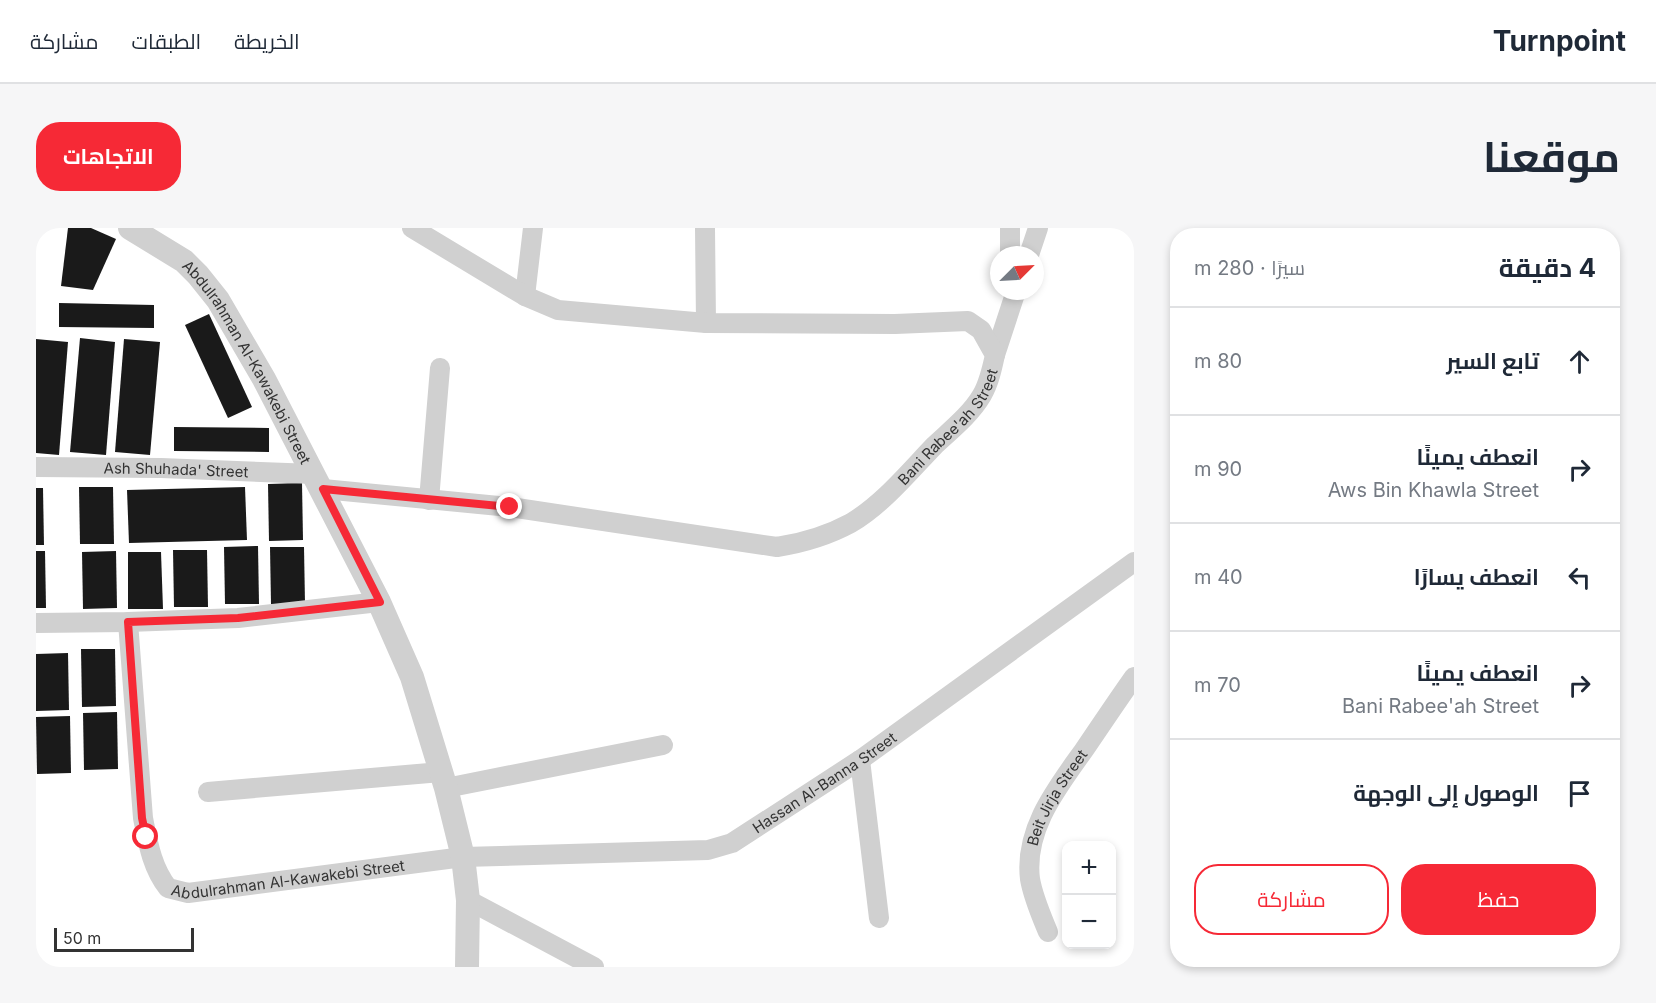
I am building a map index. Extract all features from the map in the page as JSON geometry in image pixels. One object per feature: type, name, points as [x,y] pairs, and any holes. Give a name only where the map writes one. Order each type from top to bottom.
[{"type":"street","name":"Abdulrahman Al-Kawakebi Street","points":[[130,228],[184,261],[218,300],[264,379],[380,602],[412,677],[463,857],[468,900],[467,967]]},
{"type":"street","name":"Bani Rabee'ah Street","points":[[318,482],[429,500],[510,507],[777,547],[799,544],[826,535],[852,522],[878,503],[982,395],[995,355],[981,330],[968,321],[895,324],[706,323],[558,310],[525,296],[412,228]]},
{"type":"street","points":[[525,296],[533,228]]},
{"type":"street","points":[[705,228],[706,323]]},
{"type":"street","points":[[1010,228],[1010,246]]},
{"type":"street","points":[[1032,246],[1038,228]]},
{"type":"street","points":[[995,355],[1013,300]]},
{"type":"street","points":[[429,500],[440,368]]},
{"type":"street","name":"Ash Shuhada' Street","points":[[36,467],[161,468],[318,482]]},
{"type":"street","name":"Hassan Al-Banna Street","points":[[463,857],[708,850],[732,843],[860,760],[1134,562]]},
{"type":"street","points":[[36,623],[238,618],[380,602]]},
{"type":"street","name":"Abdulrahman Al-Kawakebi Street","points":[[128,622],[142,818],[154,865],[160,879],[168,888],[188,893],[463,857]]},
{"type":"street","name":"Beit Jirja Street","points":[[1048,932],[1030,880],[1033,838],[1041,815],[1055,792],[1134,677]]},
{"type":"street","points":[[208,792],[443,780],[663,745]]},
{"type":"street","points":[[860,760],[879,918]]},
{"type":"street","points":[[468,900],[594,967]]},
{"type":"building","points":[[68,228],[91,228],[116,239],[93,290],[61,286]]},
{"type":"building","points":[[59,303],[154,305],[154,328],[59,327]]},
{"type":"building","points":[[209,314],[252,407],[228,418],[185,325]]},
{"type":"building","points":[[80,338],[115,342],[106,455],[70,452]]},
{"type":"building","points":[[36,339],[68,342],[59,455],[36,453]]},
{"type":"building","points":[[124,339],[160,342],[150,455],[115,452]]},
{"type":"building","points":[[174,427],[269,428],[269,452],[174,451]]},
{"type":"building","points":[[302,483],[303,540],[269,541],[268,484]]},
{"type":"building","points":[[79,487],[113,487],[114,544],[80,544]]},
{"type":"building","points":[[245,487],[247,540],[129,543],[127,490]]},
{"type":"building","points":[[36,488],[43,488],[44,545],[36,545]]},
{"type":"building","points":[[258,546],[259,604],[225,604],[224,547]]},
{"type":"building","points":[[270,547],[304,547],[305,604],[271,604]]},
{"type":"building","points":[[173,550],[207,550],[208,607],[174,607]]},
{"type":"building","points":[[36,551],[45,551],[46,608],[36,608]]},
{"type":"building","points":[[116,551],[117,608],[83,609],[82,552]]},
{"type":"building","points":[[128,552],[161,552],[163,609],[128,609]]},
{"type":"building","points":[[81,649],[115,649],[116,706],[82,707]]},
{"type":"building","points":[[68,653],[69,710],[36,711],[36,654]]},
{"type":"building","points":[[117,712],[118,769],[84,770],[83,713]]},
{"type":"building","points":[[70,716],[71,773],[37,774],[36,717]]},
{"type":"route","points":[[146,837],[142,818],[128,622],[238,618],[380,602],[323,489],[510,507]]}]
